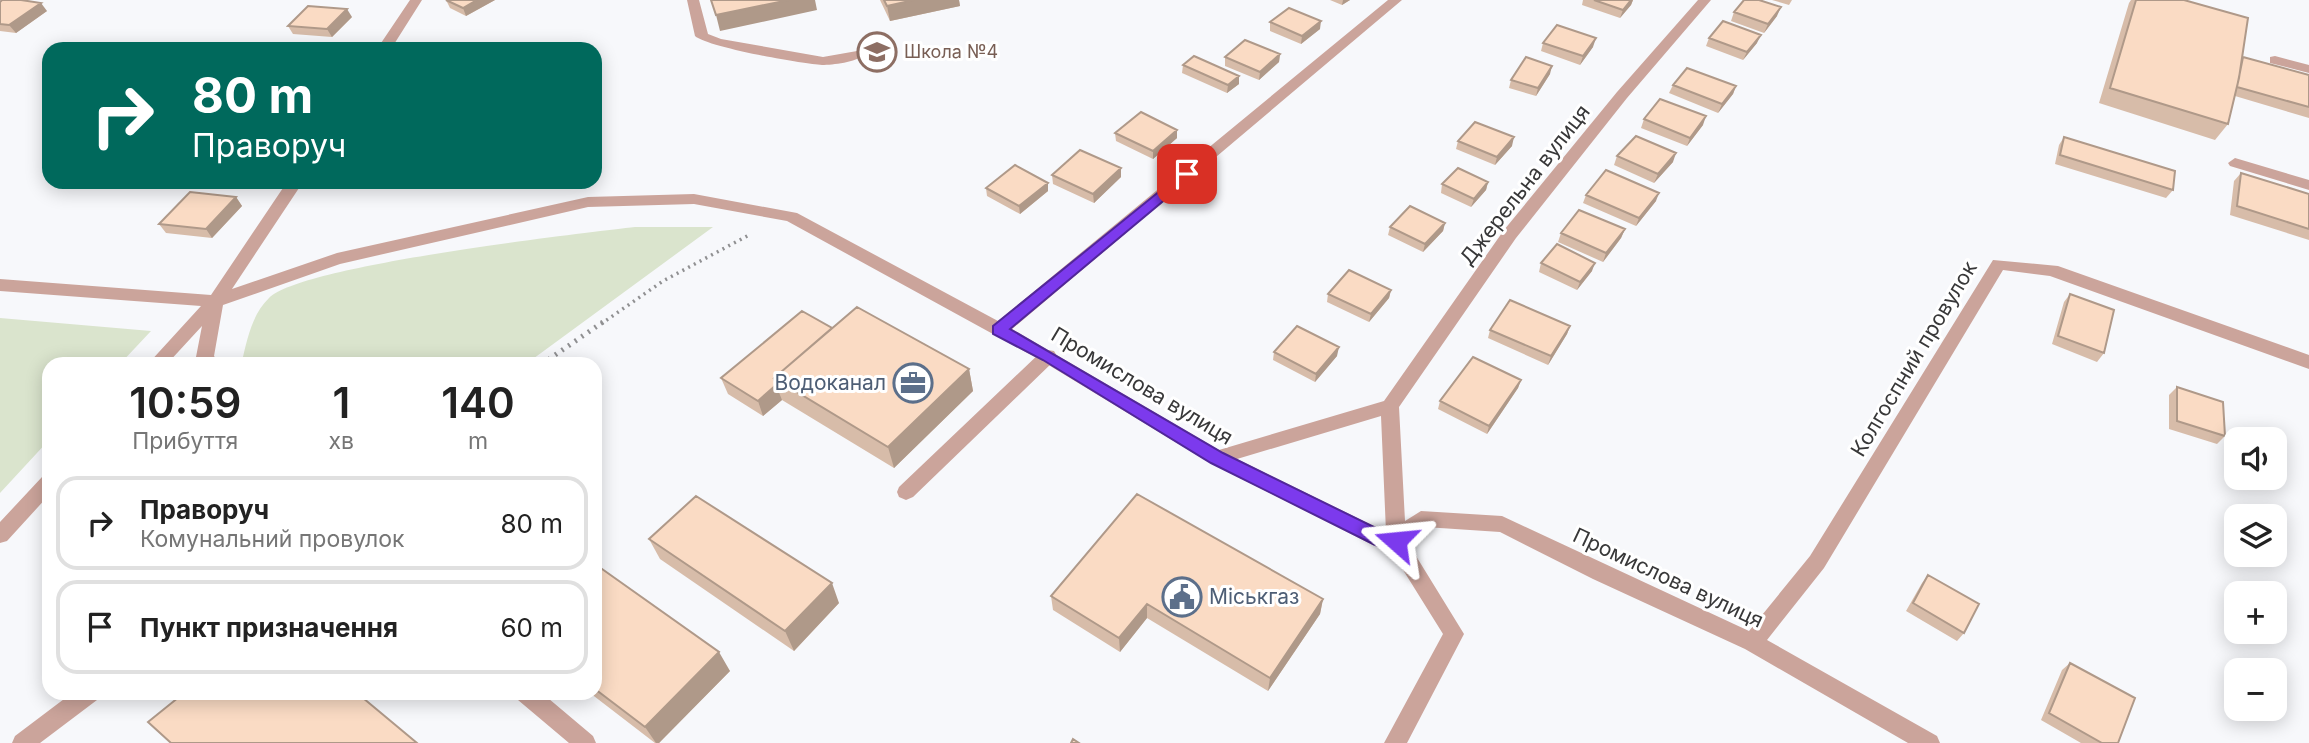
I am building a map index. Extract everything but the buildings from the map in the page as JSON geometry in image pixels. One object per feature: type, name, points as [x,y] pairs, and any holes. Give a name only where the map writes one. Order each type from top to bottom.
[{"type":"street","points":[[389,42],[416,0]]},
{"type":"street","points":[[693,0],[702,36],[718,42],[823,61],[857,55]]},
{"type":"street","points":[[999,330],[1396,0]]},
{"type":"street","name":"Джерельна вулиця","points":[[1390,406],[1510,234],[1622,95],[1705,0]]},
{"type":"street","points":[[2275,60],[2309,69]]},
{"type":"street","points":[[2235,163],[2309,185]]},
{"type":"street","points":[[164,357],[215,301],[290,189]]},
{"type":"street","name":"Промислова вулиця","points":[[215,301],[337,259],[588,202],[694,199],[791,217],[1048,356],[1217,458],[1382,540],[1396,541],[1421,519],[1502,524],[1600,573],[1752,642],[1929,743]]},
{"type":"street","name":"Колгоспний провулок","points":[[1752,642],[1817,562],[1999,264],[2052,270],[2309,362]]},
{"type":"street","points":[[0,285],[215,301]]},
{"type":"street","points":[[205,357],[215,301]]},
{"type":"street","points":[[906,492],[1048,356]]},
{"type":"street","points":[[1217,458],[1390,406],[1396,541],[1454,634],[1395,743]]},
{"type":"street","points":[[0,535],[42,490]]},
{"type":"street","points":[[23,743],[80,700]]},
{"type":"street","points":[[534,700],[585,743]]},
{"type":"path","points":[[552,357],[663,281],[718,249],[791,217]]},
{"type":"green space","points":[[635,227],[713,227],[536,357],[243,357],[254,319],[263,304],[292,286],[384,263]]},
{"type":"green space","points":[[0,318],[151,331],[127,357],[42,357],[42,448],[0,493]]},
{"type":"place","name":"Школа №4","points":[[877,52]]},
{"type":"place","name":"Водоканал","points":[[913,383]]},
{"type":"place","name":"Міськгаз","points":[[1182,597]]},
{"type":"route","points":[[1187,174],[999,330],[1048,356],[1217,458],[1382,540],[1396,541]]}]
